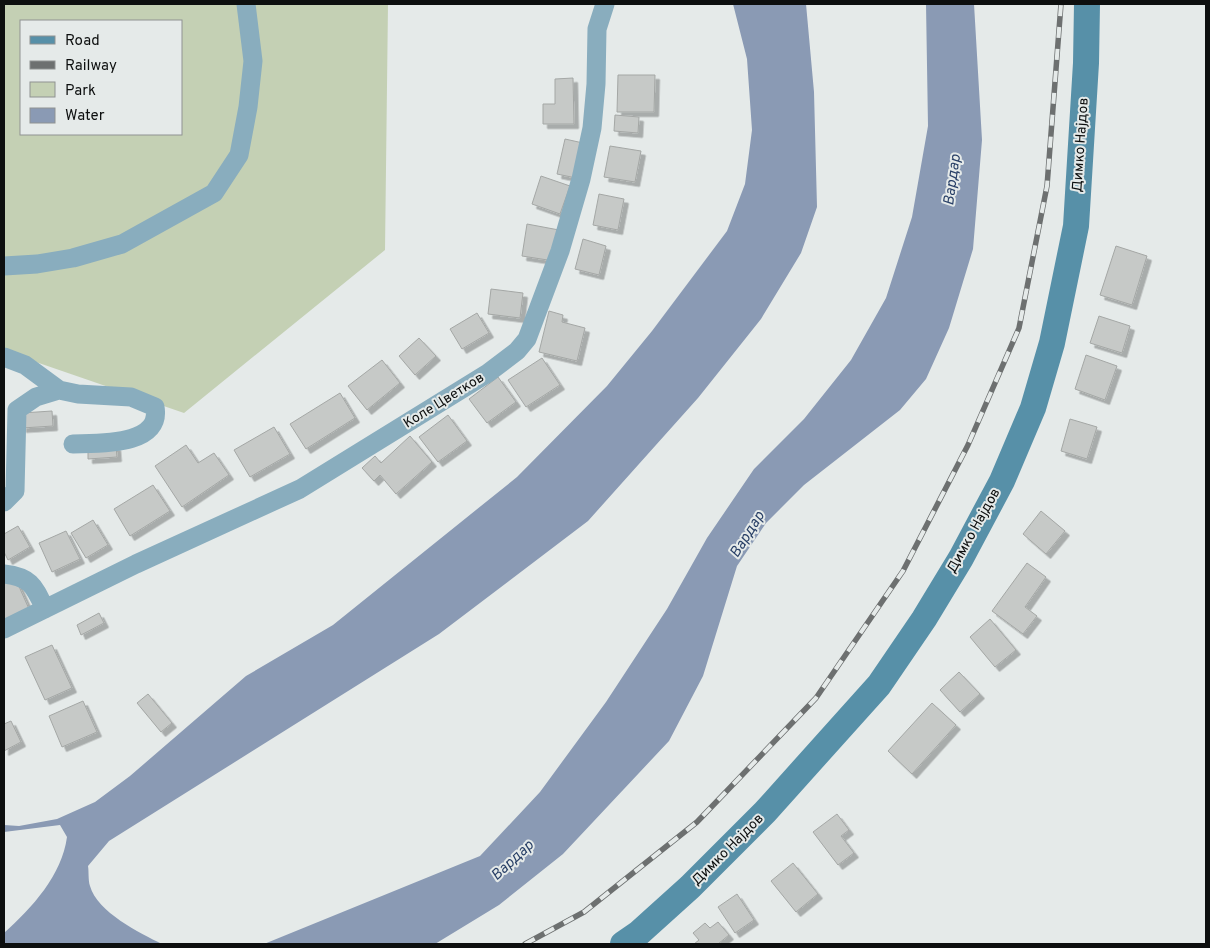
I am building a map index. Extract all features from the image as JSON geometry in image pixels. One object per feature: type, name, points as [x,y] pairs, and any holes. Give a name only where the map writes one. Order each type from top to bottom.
[{"type":"main road","name":"Димко Најдов","points":[[623,944],[639,933],[690,887],[765,812],[879,685],[924,619],[961,558],[1002,481],[1033,408],[1052,343],[1076,226],[1086,63],[1086,4]]},
{"type":"street","points":[[4,266],[37,264],[73,258],[122,244],[214,193],[240,155],[248,108],[253,60],[246,4]]},
{"type":"street","name":"Коле Цветков","points":[[4,629],[136,564],[300,490],[481,378],[517,351],[533,326],[560,251],[581,179],[595,101],[597,29],[604,4]]},
{"type":"street","points":[[4,357],[25,365],[59,390],[78,394],[131,397],[155,407],[157,418],[144,435],[99,444],[73,444]]},
{"type":"street","points":[[4,502],[15,491],[17,410],[36,397],[59,390]]},
{"type":"street","points":[[4,574],[18,577],[32,584],[45,609]]},
{"type":"green space","points":[[4,4],[388,4],[385,250],[184,413],[4,351]]},
{"type":"water","points":[[733,4],[806,4],[814,92],[817,207],[801,253],[761,319],[698,398],[588,521],[439,634],[109,841],[88,866],[89,884],[94,896],[120,921],[162,944],[4,944],[4,933],[35,902],[52,877],[59,865],[67,837],[60,825],[4,832],[4,825],[19,826],[57,819],[95,802],[130,776],[246,676],[333,625],[517,477],[607,386],[652,331],[727,231],[745,184],[752,130],[747,59]]},
{"type":"water","name":"Вардар","points":[[926,4],[974,4],[982,140],[973,249],[949,328],[926,379],[900,410],[804,485],[766,523],[737,566],[703,676],[669,741],[563,854],[499,905],[435,944],[264,944],[480,856],[540,792],[606,702],[667,609],[707,538],[754,469],[804,419],[851,360],[886,298],[912,217],[928,126]]},
{"type":"building","points":[[618,75],[655,75],[654,112],[617,112]]},
{"type":"building","points":[[573,78],[574,124],[543,124],[543,104],[555,104],[555,79]]},
{"type":"building","points":[[615,115],[639,117],[638,133],[614,131]]},
{"type":"building","points":[[565,139],[583,143],[576,178],[557,174]]},
{"type":"building","points":[[610,146],[641,151],[635,182],[604,177]]},
{"type":"building","points":[[541,176],[570,186],[560,214],[532,204]]},
{"type":"building","points":[[599,194],[624,199],[618,230],[593,225]]},
{"type":"building","points":[[527,224],[559,230],[554,261],[522,256]]},
{"type":"building","points":[[583,239],[606,246],[599,275],[575,269]]},
{"type":"building","points":[[1116,246],[1147,256],[1132,305],[1100,295]]},
{"type":"building","points":[[491,289],[523,293],[520,318],[488,314]]},
{"type":"building","points":[[549,311],[563,315],[562,322],[585,328],[577,361],[539,352]]},
{"type":"building","points":[[477,313],[489,333],[462,349],[450,329]]},
{"type":"building","points":[[1099,316],[1130,326],[1122,353],[1090,343]]},
{"type":"building","points":[[419,338],[436,356],[415,375],[399,356]]},
{"type":"building","points":[[1086,355],[1117,366],[1105,400],[1075,389]]},
{"type":"building","points":[[542,358],[560,385],[526,407],[508,380]]},
{"type":"building","points":[[382,360],[400,383],[367,410],[348,386]]},
{"type":"building","points":[[498,377],[516,402],[487,423],[469,399]]},
{"type":"building","points":[[340,393],[355,418],[306,449],[290,424]]},
{"type":"building","points":[[52,411],[53,426],[22,428],[22,413]]},
{"type":"building","points":[[448,415],[467,441],[438,462],[419,437]]},
{"type":"building","points":[[1070,419],[1097,427],[1087,459],[1061,451]]},
{"type":"building","points":[[274,427],[290,454],[250,477],[234,450]]},
{"type":"building","points":[[410,436],[432,462],[396,494],[380,475],[374,481],[362,468],[375,456],[381,463]]},
{"type":"building","points":[[186,445],[198,463],[214,453],[229,475],[182,507],[155,466]]},
{"type":"building","points":[[116,446],[117,457],[88,459],[88,447]]},
{"type":"building","points":[[153,485],[170,511],[130,536],[114,509]]},
{"type":"building","points":[[1041,511],[1065,531],[1046,554],[1023,534]]},
{"type":"building","points":[[93,520],[108,545],[86,558],[71,533]]},
{"type":"building","points":[[18,526],[30,547],[8,560],[4,552],[4,534]]},
{"type":"building","points":[[66,531],[80,559],[52,572],[39,543]]},
{"type":"building","points":[[1027,563],[1046,577],[1025,607],[1037,616],[1023,634],[992,611]]},
{"type":"building","points":[[4,582],[17,582],[29,609],[4,620]]},
{"type":"building","points":[[99,613],[104,623],[81,635],[77,625]]},
{"type":"building","points":[[990,619],[1016,650],[995,667],[970,637]]},
{"type":"building","points":[[52,645],[72,688],[45,700],[25,657]]},
{"type":"building","points":[[959,672],[980,694],[960,712],[940,690]]},
{"type":"building","points":[[148,694],[172,723],[161,732],[137,703]]},
{"type":"building","points":[[83,701],[97,732],[62,747],[49,716]]},
{"type":"building","points":[[932,703],[956,725],[912,774],[888,751]]},
{"type":"building","points":[[11,721],[21,742],[4,751],[4,724]]},
{"type":"building","points":[[837,814],[849,830],[841,836],[854,853],[838,865],[813,832]]},
{"type":"building","points":[[793,863],[818,894],[796,912],[771,881]]},
{"type":"building","points":[[737,894],[754,920],[735,933],[718,907]]},
{"type":"building","points":[[718,922],[729,935],[718,944],[694,944],[699,940],[693,933],[705,923],[710,928]]},
{"type":"railway","points":[[525,944],[584,912],[697,822],[816,698],[903,571],[968,445],[1019,328],[1047,186],[1061,4]]}]
